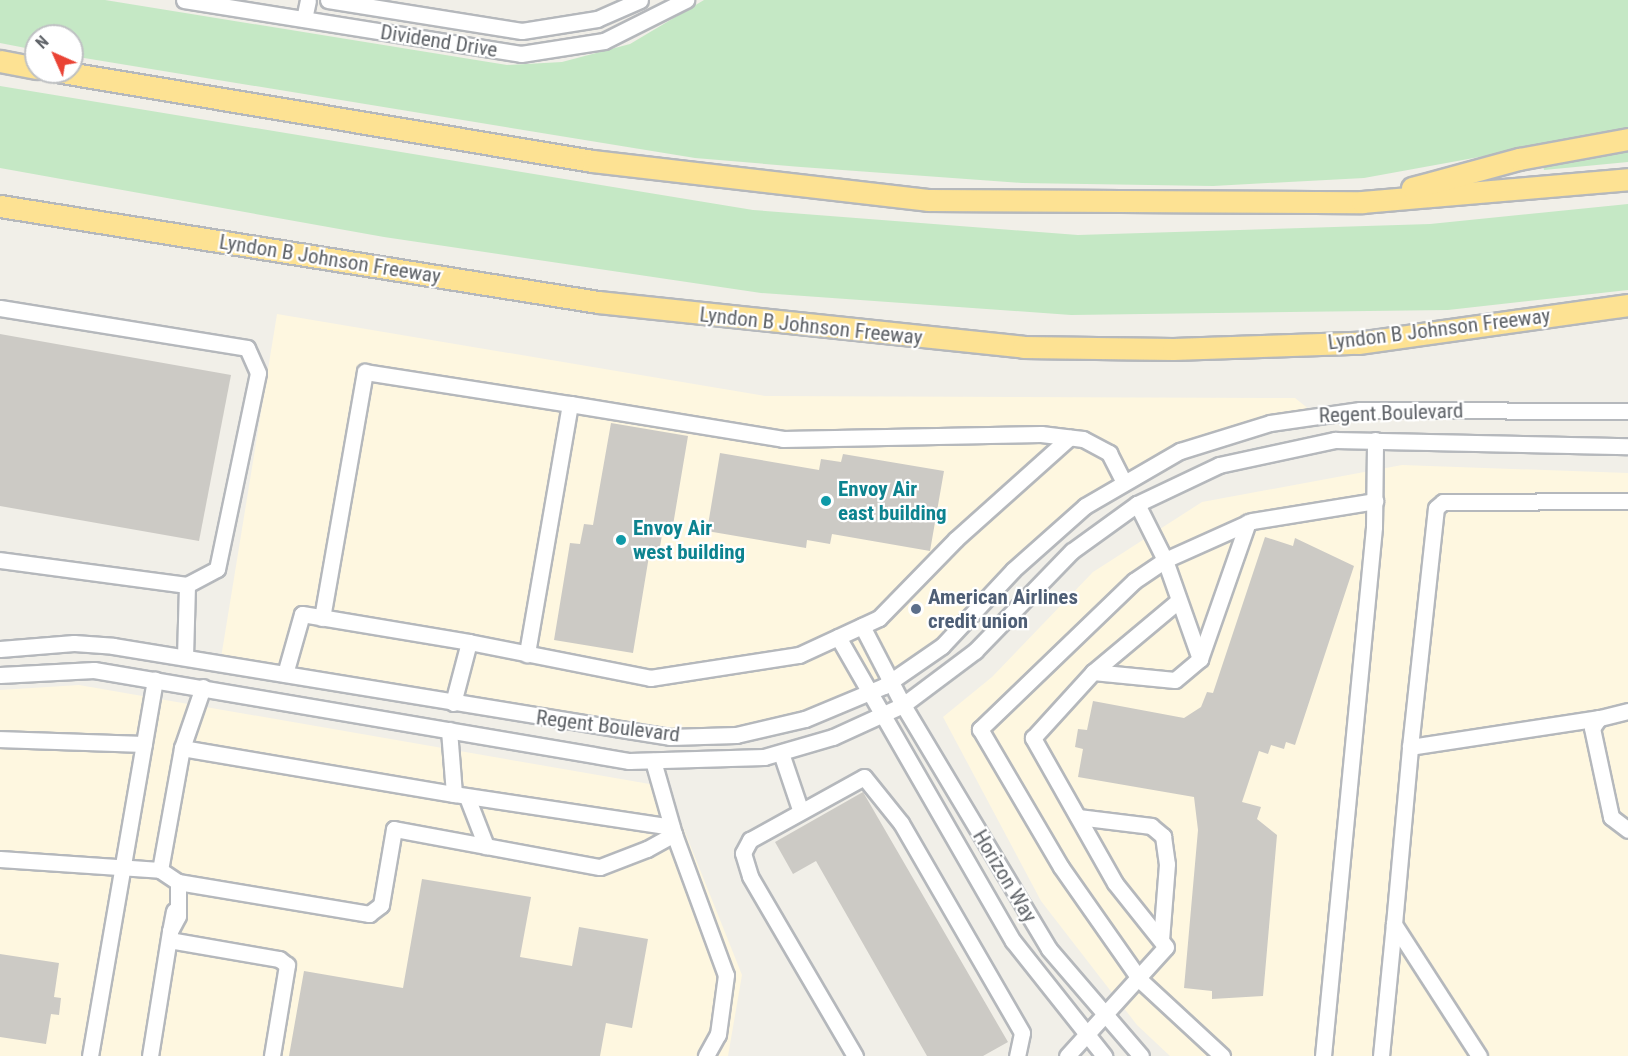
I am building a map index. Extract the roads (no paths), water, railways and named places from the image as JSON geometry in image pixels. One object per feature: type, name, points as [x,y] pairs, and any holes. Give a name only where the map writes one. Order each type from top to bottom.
[{"type":"highway","points":[[0,62],[24,66]]},
{"type":"highway","points":[[84,76],[592,161],[818,191],[928,200],[1152,204],[1362,202],[1628,179]]},
{"type":"highway","points":[[1362,202],[1519,159],[1628,139]]},
{"type":"highway","name":"Lyndon B Johnson Freeway","points":[[0,206],[598,302],[1023,346],[1173,349],[1358,343],[1624,306]]},
{"type":"street","name":"Dividend Drive","points":[[184,0],[521,54],[604,41],[686,0]]},
{"type":"street","points":[[304,19],[308,0]]},
{"type":"street","name":"Dividend Drive","points":[[328,0],[522,31],[597,19],[640,0]]},
{"type":"street","points":[[0,308],[247,348],[258,373],[217,569],[187,585],[1,559]]},
{"type":"street","points":[[322,618],[365,372],[783,439],[1069,438],[1109,453],[1123,481]]},
{"type":"street","points":[[527,654],[570,404]]},
{"type":"street","name":"Regent Boulevard","points":[[0,649],[74,643],[185,657],[670,737],[714,736],[805,719],[870,693],[891,681],[942,646],[1042,542],[1123,481],[1180,452],[1315,414],[1628,411]]},
{"type":"street","points":[[285,675],[302,614],[469,642],[651,678],[764,664],[838,637],[879,618],[956,539],[1069,438]]},
{"type":"street","name":"Regent Boulevard","points":[[0,675],[94,670],[449,730],[653,761],[706,763],[781,753],[884,715],[903,705],[956,668],[1072,551],[1137,504],[1178,482],[1248,456],[1335,440],[1628,446]]},
{"type":"street","points":[[1323,1056],[1375,501],[1375,440]]},
{"type":"street","points":[[1222,1056],[1140,980],[1061,867],[980,729],[1134,580],[1165,560],[1248,522],[1375,501]]},
{"type":"street","points":[[1381,1056],[1410,747],[1436,508],[1443,502],[1628,501]]},
{"type":"street","points":[[1137,504],[1165,560],[1200,659]]},
{"type":"street","points":[[1093,672],[1175,680],[1200,659],[1248,522]]},
{"type":"street","points":[[185,657],[187,585]]},
{"type":"street","points":[[1067,1056],[1106,1019],[1166,947],[1115,883],[1033,738],[1093,672],[1178,601]]},
{"type":"street","name":"Horizon Way","points":[[862,626],[903,705],[1049,949],[1106,1019],[1141,1056]]},
{"type":"street","name":"Horizon Way","points":[[838,637],[1013,940],[1086,1038],[1104,1056]]},
{"type":"street","points":[[453,703],[469,642]]},
{"type":"street","points":[[90,1056],[155,680]]},
{"type":"street","points":[[160,870],[182,748],[203,687]]},
{"type":"street","points":[[1410,747],[1599,718],[1628,711]]},
{"type":"street","points":[[1599,718],[1592,728],[1611,817],[1628,830]]},
{"type":"street","points":[[449,730],[460,796],[486,846]]},
{"type":"street","points":[[0,739],[144,744]]},
{"type":"street","points":[[182,748],[673,831]]},
{"type":"street","points":[[781,753],[800,809]]},
{"type":"street","points":[[653,761],[673,831],[726,975],[718,1034],[706,1056]]},
{"type":"street","points":[[855,1056],[750,876],[743,853],[750,840],[800,809],[864,777],[876,787],[1022,1033],[1017,1056]]},
{"type":"street","points":[[1078,817],[1151,826],[1163,836],[1167,864],[1161,940]]},
{"type":"street","points":[[0,859],[123,864],[160,870],[178,882],[369,914],[381,905],[394,829],[600,867],[673,831]]},
{"type":"street","points":[[150,1056],[178,882]]},
{"type":"street","points":[[1394,924],[1479,1056]]},
{"type":"street","points":[[169,935],[279,959],[287,965],[273,1056]]},
{"type":"place","name":"Envoy Air east building","points":[[826,501]]},
{"type":"place","name":"Envoy Air west building","points":[[621,540]]},
{"type":"place","name":"American Airlines credit union","points":[[916,609]]}]
